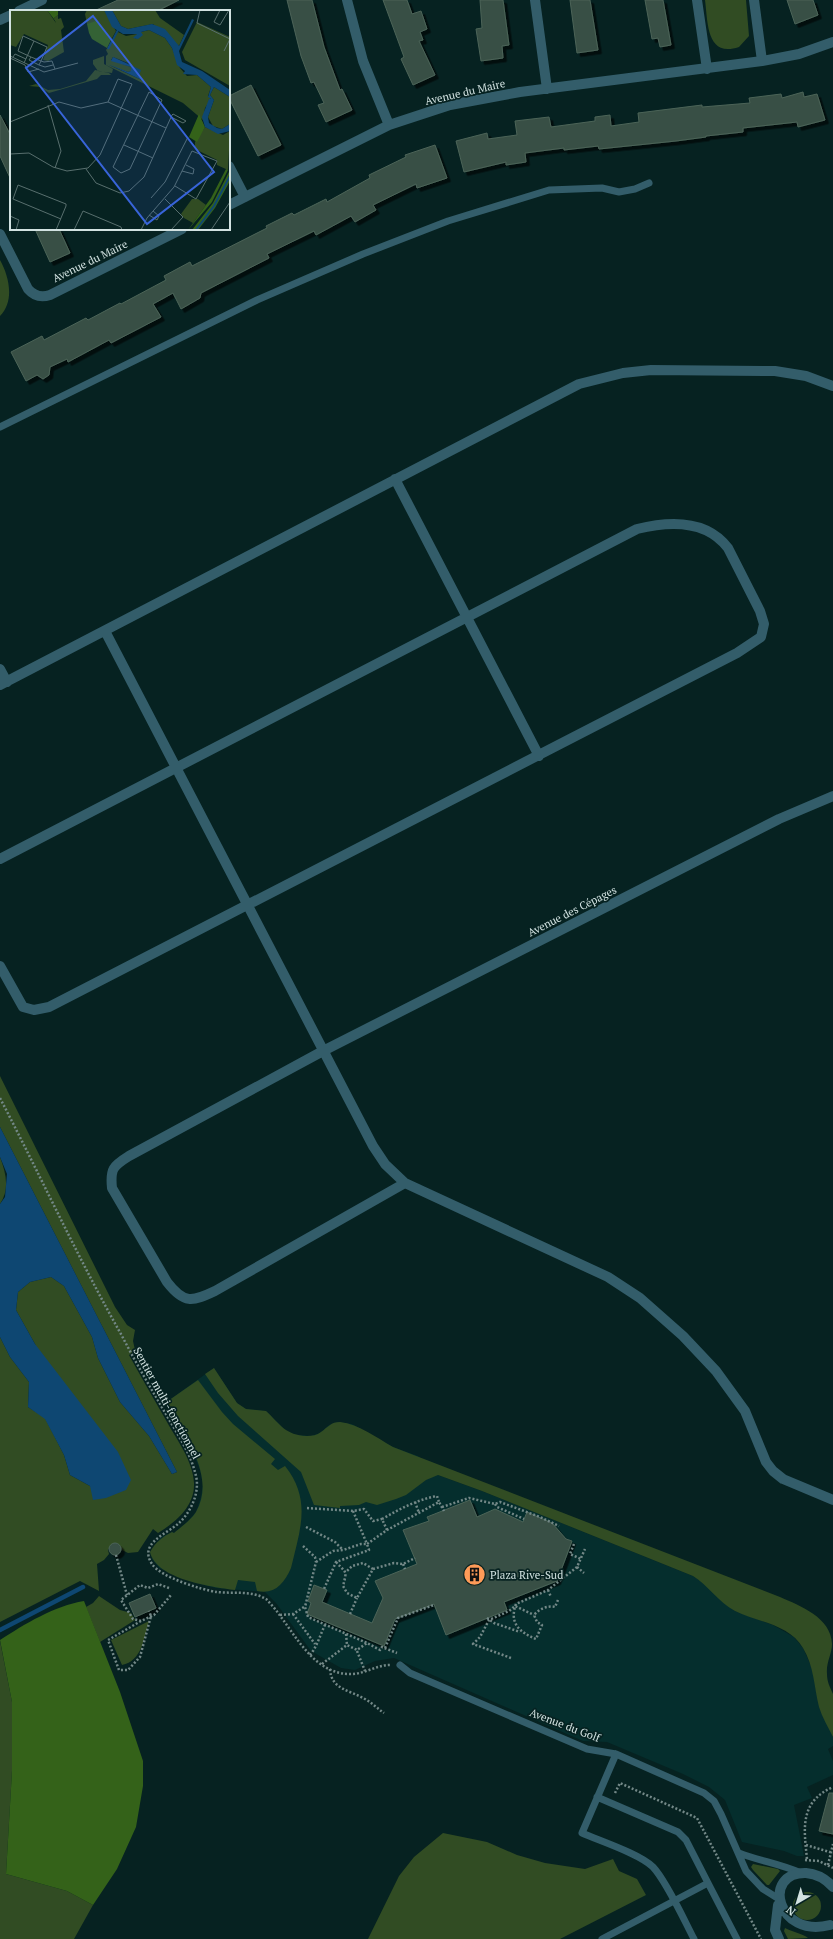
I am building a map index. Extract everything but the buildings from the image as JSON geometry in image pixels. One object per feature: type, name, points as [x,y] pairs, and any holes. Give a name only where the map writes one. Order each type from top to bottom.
[{"type":"street","points":[[21,10],[42,0]]},
{"type":"street","points":[[347,0],[363,61],[390,125]]},
{"type":"street","points":[[535,0],[547,89]]},
{"type":"street","points":[[697,0],[707,68]]},
{"type":"street","points":[[754,0],[762,61]]},
{"type":"street","points":[[0,20],[10,15]]},
{"type":"street","name":"Avenue du Maire","points":[[230,204],[390,125],[450,105],[547,89],[762,61],[799,54],[833,42]]},
{"type":"street","points":[[230,168],[245,197]]},
{"type":"street","name":"Avenue du Maire","points":[[0,234],[24,283],[32,293],[37,296],[50,294],[178,230]]},
{"type":"street","points":[[0,669],[3,684],[579,384],[617,374],[651,370],[775,370],[806,376],[833,386]]},
{"type":"street","points":[[396,479],[539,756]]},
{"type":"street","points":[[0,859],[637,529],[650,526],[689,524],[712,532],[722,540],[735,559],[760,611],[764,624],[761,637],[737,653],[248,907],[50,1007],[34,1010],[23,1007],[0,966]]},
{"type":"street","points":[[105,631],[323,1051],[373,1146],[385,1164],[405,1183],[608,1277],[640,1298],[683,1336],[716,1371],[745,1411],[766,1462],[773,1471],[783,1479],[833,1500]]},
{"type":"street","name":"Avenue des Cépages","points":[[405,1183],[199,1298],[186,1299],[176,1294],[167,1282],[112,1188],[111,1175],[114,1166],[128,1156],[323,1051],[779,819],[833,796]]},
{"type":"street","points":[[779,1939],[775,1930],[779,1899],[785,1883],[793,1876],[802,1874],[816,1875],[824,1878],[833,1887]]},
{"type":"street","points":[[779,1899],[782,1914],[787,1923],[795,1929],[811,1932],[822,1930],[832,1924]]},
{"type":"street","points":[[824,1934],[832,1924]]},
{"type":"lane","points":[[0,428],[257,300],[363,254],[448,221],[549,190],[602,188],[619,192],[635,189],[649,183]]},
{"type":"lane","name":"Avenue du Golf","points":[[400,1665],[410,1673],[587,1749],[616,1754],[709,1797],[721,1814],[746,1871],[763,1889],[779,1899]]},
{"type":"lane","points":[[616,1754],[582,1833],[636,1856],[652,1866],[694,1939]]},
{"type":"lane","points":[[597,1797],[678,1832],[686,1840],[737,1939]]},
{"type":"lane","points":[[739,1853],[788,1867],[802,1874]]},
{"type":"lane","points":[[602,1939],[708,1883]]},
{"type":"path","name":"Sentier multi-fonctionnel","points":[[0,1098],[121,1335],[185,1448],[196,1476],[197,1486],[195,1497],[185,1516],[179,1523],[153,1541],[150,1546],[148,1552],[151,1564],[161,1572],[207,1590],[260,1596],[269,1602],[310,1655],[340,1674],[351,1674],[390,1664]]},
{"type":"path","points":[[307,1508],[353,1511],[364,1509],[372,1521],[382,1519],[415,1502],[437,1496],[444,1511]]},
{"type":"path","points":[[442,1507],[469,1498],[495,1504],[497,1507],[524,1519]]},
{"type":"path","points":[[415,1502],[420,1513]]},
{"type":"path","points":[[316,1562],[333,1550],[343,1550],[361,1544],[366,1544],[387,1530],[440,1502]]},
{"type":"path","points":[[495,1504],[500,1502],[540,1516],[559,1526]]},
{"type":"path","points":[[324,1589],[336,1562],[369,1550],[353,1511]]},
{"type":"path","points":[[382,1519],[387,1530]]},
{"type":"path","points":[[306,1527],[335,1542],[343,1550]]},
{"type":"path","points":[[574,1544],[570,1554],[581,1559]]},
{"type":"path","points":[[303,1546],[315,1557],[316,1562],[305,1606],[308,1617],[380,1650],[382,1647],[397,1653]]},
{"type":"path","points":[[511,1658],[473,1644],[480,1637],[488,1619],[515,1606],[518,1602],[548,1590],[577,1567],[585,1549]]},
{"type":"path","points":[[116,1555],[127,1595]]},
{"type":"path","points":[[350,1614],[373,1569],[394,1563],[403,1564],[415,1558]]},
{"type":"path","points":[[336,1562],[346,1572],[347,1576],[342,1586],[344,1590],[357,1598]]},
{"type":"path","points":[[346,1572],[352,1566],[363,1563],[373,1569]]},
{"type":"path","points":[[403,1564],[404,1569]]},
{"type":"path","points":[[577,1567],[584,1573]]},
{"type":"path","points":[[141,1621],[133,1619],[129,1610],[124,1607],[121,1600],[140,1585],[148,1588],[158,1584],[169,1588]]},
{"type":"path","points":[[548,1590],[551,1597]]},
{"type":"path","points":[[528,1593],[530,1597]]},
{"type":"path","points":[[149,1611],[151,1616],[140,1657],[128,1670],[120,1670],[108,1640],[151,1616],[171,1595]]},
{"type":"path","points":[[534,1615],[539,1610],[551,1606],[556,1607],[558,1600]]},
{"type":"path","points":[[385,1648],[398,1618],[434,1604]]},
{"type":"path","points":[[279,1615],[293,1614],[305,1606]]},
{"type":"path","points":[[488,1619],[536,1639],[542,1625],[537,1622],[534,1615],[515,1606]]},
{"type":"path","points":[[515,1606],[514,1623],[521,1632]]},
{"type":"path","points":[[293,1614],[316,1644]]},
{"type":"path","points":[[310,1655],[315,1649],[325,1625]]},
{"type":"path","points":[[346,1634],[347,1645]]},
{"type":"path","points":[[357,1650],[367,1643]]},
{"type":"path","points":[[347,1645],[357,1650],[365,1671]]},
{"type":"path","points":[[322,1664],[347,1645]]},
{"type":"path","points":[[330,1669],[332,1678],[338,1686],[364,1698],[384,1713]]},
{"type":"path","points":[[807,1860],[804,1826],[807,1811],[819,1795],[833,1787]]},
{"type":"path","points":[[828,1865],[833,1844]]},
{"type":"path","points":[[806,1845],[832,1853]]},
{"type":"shaded area","points":[[214,1368],[237,1403],[246,1409],[266,1411],[286,1431],[295,1435],[311,1436],[320,1433],[329,1425],[338,1422],[352,1424],[393,1447],[418,1456],[438,1475],[482,1491],[693,1576],[703,1582],[723,1602],[735,1611],[773,1625],[794,1637],[803,1648],[812,1668],[820,1709],[833,1737],[833,1746],[828,1749],[833,1761],[833,1775],[807,1787],[812,1798],[794,1805],[804,1856],[797,1856],[784,1851],[742,1842],[725,1800],[709,1787],[683,1774],[607,1742],[583,1741],[394,1658],[375,1661],[355,1670],[341,1668],[311,1651],[276,1603],[265,1592],[216,1588],[192,1582],[159,1568],[152,1559],[150,1552],[161,1537],[172,1532],[174,1533],[196,1512],[201,1497],[203,1484],[200,1470],[191,1448],[165,1403]]},
{"type":"green space","points":[[705,0],[746,0],[749,36],[739,47],[728,49],[720,47],[715,43],[708,27]]},
{"type":"green space","points":[[0,260],[8,281],[9,296],[5,310],[0,316]]},
{"type":"green space","points":[[0,1076],[115,1307],[127,1325],[135,1330],[133,1341],[135,1350],[129,1355],[184,1451],[191,1467],[194,1483],[188,1506],[178,1518],[158,1533],[153,1529],[138,1552],[128,1553],[122,1550],[116,1543],[111,1545],[108,1550],[109,1554],[104,1560],[97,1564],[99,1591],[80,1581],[0,1622],[0,1337],[10,1357],[29,1382],[28,1407],[45,1418],[64,1455],[70,1475],[90,1486],[106,1498],[35,1344],[16,1310],[18,1292],[30,1282],[51,1277],[64,1286],[92,1337],[98,1358],[120,1402],[149,1436],[172,1474],[177,1472],[0,1127]]},
{"type":"green space","points":[[0,1157],[4,1169],[6,1187],[0,1204]]},
{"type":"green space","points":[[214,1368],[237,1403],[246,1409],[266,1411],[280,1425],[293,1434],[307,1436],[314,1435],[337,1422],[354,1425],[393,1447],[780,1597],[805,1609],[820,1620],[826,1627],[832,1644],[827,1666],[827,1674],[828,1682],[833,1694],[833,1737],[819,1707],[807,1655],[797,1640],[781,1629],[735,1611],[693,1576],[482,1491],[438,1475],[426,1480],[406,1495],[377,1505],[366,1502],[359,1505],[340,1506],[340,1508],[314,1505],[301,1472],[238,1416],[218,1393],[205,1374]]},
{"type":"green space","points":[[198,1380],[233,1424],[275,1459],[271,1464],[278,1470],[285,1466],[299,1491],[302,1516],[298,1541],[291,1568],[282,1583],[273,1590],[263,1592],[257,1591],[255,1582],[238,1580],[235,1590],[212,1587],[186,1580],[162,1569],[154,1561],[150,1552],[160,1540],[172,1532],[174,1533],[191,1518],[196,1512],[201,1498],[203,1484],[195,1455],[165,1403]]},
{"type":"green space","points":[[99,1596],[120,1610],[131,1613],[135,1620],[100,1642],[86,1607],[93,1603]]},
{"type":"green space","points":[[84,1601],[120,1692],[143,1761],[143,1786],[136,1827],[117,1869],[93,1905],[67,1891],[6,1874],[12,1771],[12,1702],[0,1640],[51,1611],[73,1603]]},
{"type":"green space","points":[[149,1621],[144,1641],[138,1654],[129,1663],[122,1665],[111,1640]]},
{"type":"green space","points":[[0,1641],[12,1702],[12,1771],[6,1874],[67,1891],[93,1905],[74,1939],[0,1939]]},
{"type":"green space","points":[[443,1833],[487,1842],[517,1855],[545,1863],[585,1869],[613,1859],[619,1871],[637,1879],[646,1895],[560,1939],[368,1939],[399,1876],[414,1857]]},
{"type":"green space","points":[[753,1864],[778,1869],[780,1871],[769,1885],[767,1885],[751,1867]]},
{"type":"green space","points":[[807,1892],[817,1896],[821,1906],[817,1916],[807,1920],[797,1916],[793,1906],[797,1896]]},
{"type":"green space","points":[[785,1928],[808,1938],[788,1939],[784,1931]]},
{"type":"water","points":[[0,1127],[177,1472],[172,1474],[149,1436],[120,1402],[98,1358],[92,1337],[64,1286],[51,1277],[30,1282],[18,1292],[16,1310],[35,1344],[118,1452],[131,1480],[126,1490],[106,1498],[93,1500],[90,1486],[70,1475],[64,1455],[45,1419],[28,1407],[29,1382],[10,1357],[0,1337],[0,1204],[5,1197],[7,1174],[0,1157]]},
{"type":"waterway","points":[[0,1630],[83,1587]]},
{"type":"place","name":"Plaza Rive-Sud","points":[[475,1575]]}]
